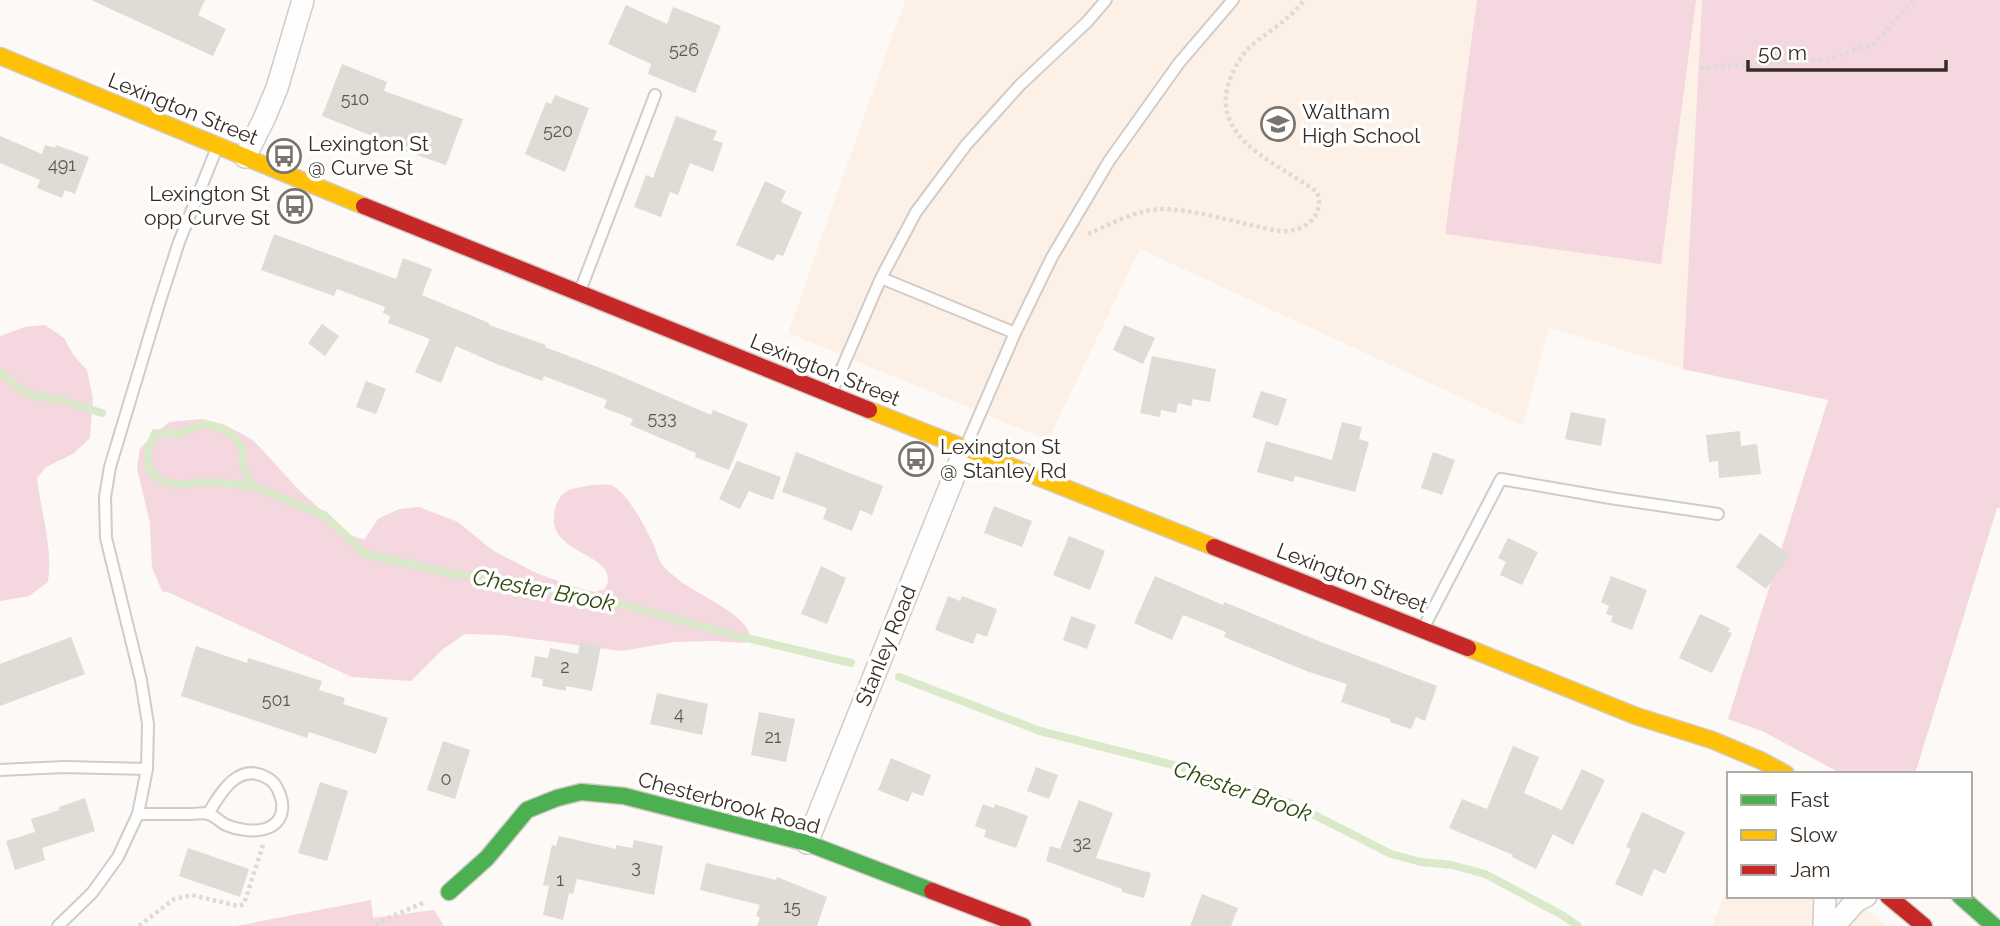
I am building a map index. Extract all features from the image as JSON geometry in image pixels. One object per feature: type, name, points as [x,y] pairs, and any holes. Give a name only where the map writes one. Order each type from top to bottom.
[{"type":"main road","name":"Lexington Street","points":[[0,56],[579,294],[1636,716],[1712,740],[1782,772]]},
{"type":"main road","name":"Lexington Street","points":[[1636,716],[1694,749]]},
{"type":"main road","name":"Chesterbrook Road","points":[[449,892],[487,858],[527,810],[581,792],[624,796],[807,844],[1023,926]]},
{"type":"main road","points":[[1890,898],[1924,926]]},
{"type":"main road","points":[[1962,898],[1994,926]]},
{"type":"street","points":[[245,157],[276,88],[303,0]]},
{"type":"street","name":"Stanley Road","points":[[807,844],[965,449]]},
{"type":"street","points":[[1824,926],[1825,898]]},
{"type":"street","points":[[1834,926],[1856,901],[1862,898]]},
{"type":"lane","points":[[831,395],[881,278],[916,212],[966,145],[1020,85],[1087,22],[1106,0]]},
{"type":"lane","points":[[965,449],[1015,333],[1052,257],[1108,162],[1179,63],[1233,0]]},
{"type":"lane","points":[[579,294],[655,95]]},
{"type":"lane","points":[[58,926],[92,893],[118,857],[138,814],[147,769],[148,724],[141,680],[106,538],[105,497],[110,467],[160,301],[179,242],[217,146]]},
{"type":"lane","points":[[881,278],[1015,333]]},
{"type":"lane","points":[[1423,629],[1501,479],[1718,514]]},
{"type":"lane","points":[[0,770],[64,767],[147,769]]},
{"type":"lane","points":[[138,814],[208,814],[228,826],[256,831],[269,829],[280,818],[282,805],[278,788],[269,779],[252,774],[236,778],[224,787],[208,814]]},
{"type":"path","points":[[1088,234],[1117,220],[1159,209],[1280,231],[1300,229],[1315,217],[1320,209],[1317,192],[1242,140],[1234,129],[1225,100],[1235,67],[1249,48],[1281,23],[1304,0]]},
{"type":"path","points":[[1700,68],[1830,59],[1875,43],[1914,0]]},
{"type":"path","points":[[139,926],[174,899],[191,895],[237,906],[244,904],[269,829]]},
{"type":"path","points":[[376,926],[390,917],[449,892]]},
{"type":"shaded area","name":"Waltham High School","points":[[905,0],[1702,0],[1683,369],[1549,327],[1523,426],[1140,249],[1048,440],[788,333]]},
{"type":"shaded area","points":[[1477,0],[1696,0],[1661,264],[1445,234]]},
{"type":"shaded area","points":[[1702,0],[2000,0],[2000,508],[1997,508],[1916,772],[1838,772],[1762,731],[1728,719],[1828,400],[1683,369]]},
{"type":"shaded area","points":[[45,325],[64,338],[74,356],[87,370],[93,399],[90,438],[73,454],[46,467],[37,478],[48,543],[48,582],[29,596],[0,601],[0,336],[25,327]]},
{"type":"shaded area","points":[[203,419],[225,425],[253,440],[298,489],[346,533],[364,540],[378,519],[399,509],[419,507],[458,522],[492,550],[536,573],[595,592],[605,589],[608,578],[605,569],[564,541],[557,532],[555,510],[560,498],[570,490],[596,485],[613,486],[636,512],[665,568],[741,621],[750,637],[745,643],[674,642],[622,651],[502,635],[465,634],[443,649],[411,681],[352,677],[162,591],[152,568],[150,523],[137,469],[140,448],[169,422]]},
{"type":"shaded area","points":[[1727,887],[1727,898],[1852,898],[1887,926],[1712,926]]},
{"type":"shaded area","points":[[371,900],[373,918],[434,910],[444,926],[236,926]]},
{"type":"building","points":[[91,0],[205,0],[198,15],[226,29],[213,56]]},
{"type":"building","points":[[626,5],[667,24],[673,7],[721,26],[695,93],[648,74],[651,64],[608,44]]},
{"type":"building","points":[[342,64],[387,82],[384,91],[463,119],[446,165],[399,149],[400,147],[322,116]]},
{"type":"building","points":[[555,95],[589,108],[565,172],[525,154],[546,102],[551,104]]},
{"type":"building","points":[[676,116],[717,131],[713,140],[723,143],[713,172],[690,163],[678,195],[670,192],[661,217],[634,207],[646,175],[653,178]]},
{"type":"building","points":[[0,136],[42,154],[45,145],[55,148],[56,145],[89,157],[75,194],[65,190],[62,198],[37,188],[40,180],[0,163]]},
{"type":"building","points":[[765,181],[786,191],[781,202],[802,212],[783,256],[777,254],[773,261],[736,245]]},
{"type":"building","points":[[274,234],[396,279],[403,258],[432,269],[422,295],[711,415],[713,410],[748,424],[729,470],[695,457],[696,453],[630,425],[633,419],[604,408],[607,400],[544,376],[542,381],[456,346],[441,383],[415,372],[430,339],[388,323],[390,316],[383,313],[385,307],[337,289],[334,296],[261,270]]},
{"type":"building","points":[[322,324],[339,336],[325,356],[308,343]]},
{"type":"building","points":[[1124,325],[1155,338],[1143,364],[1113,350]]},
{"type":"building","points":[[1152,356],[1216,369],[1210,402],[1193,399],[1191,406],[1178,403],[1176,413],[1161,410],[1160,417],[1140,413]]},
{"type":"building","points":[[366,381],[386,389],[376,414],[356,407]]},
{"type":"building","points":[[1261,391],[1287,399],[1278,426],[1252,417]]},
{"type":"building","points":[[1571,412],[1606,419],[1601,446],[1565,439]]},
{"type":"building","points":[[1342,422],[1362,427],[1359,439],[1369,442],[1355,492],[1295,476],[1293,482],[1257,472],[1266,441],[1332,460]]},
{"type":"building","points":[[1740,431],[1741,446],[1757,444],[1761,474],[1719,478],[1718,461],[1709,462],[1706,435]]},
{"type":"building","points":[[796,452],[883,486],[872,515],[860,510],[852,531],[823,519],[827,508],[782,492]]},
{"type":"building","points":[[1433,452],[1455,460],[1442,495],[1421,488]]},
{"type":"building","points":[[737,461],[781,477],[773,500],[749,491],[740,509],[719,499]]},
{"type":"building","points":[[994,506],[1032,521],[1022,547],[984,533]]},
{"type":"building","points":[[1760,533],[1790,555],[1766,589],[1736,567]]},
{"type":"building","points":[[1069,536],[1105,551],[1090,590],[1053,575]]},
{"type":"building","points":[[1508,538],[1538,552],[1522,585],[1500,575],[1506,562],[1498,558]]},
{"type":"building","points":[[821,566],[846,578],[827,624],[801,614]]},
{"type":"building","points":[[1155,576],[1223,605],[1224,602],[1437,686],[1425,721],[1416,717],[1411,729],[1341,702],[1347,684],[1309,672],[1224,637],[1226,632],[1183,615],[1172,640],[1134,623]]},
{"type":"building","points":[[1611,576],[1647,590],[1632,630],[1611,622],[1613,616],[1606,614],[1609,606],[1601,602]]},
{"type":"building","points":[[948,596],[960,601],[962,596],[997,609],[987,637],[977,633],[973,644],[935,630]]},
{"type":"building","points":[[1700,614],[1730,628],[1728,632],[1732,633],[1712,673],[1679,658]]},
{"type":"building","points":[[1071,616],[1096,625],[1087,649],[1063,640]]},
{"type":"building","points":[[71,637],[85,674],[0,706],[0,664]]},
{"type":"building","points":[[580,642],[601,646],[592,691],[566,686],[566,691],[542,686],[543,679],[531,677],[535,656],[548,658],[550,648],[578,654]]},
{"type":"building","points":[[196,646],[247,663],[248,658],[322,681],[319,690],[345,698],[343,704],[388,718],[376,754],[309,732],[307,738],[181,696]]},
{"type":"building","points":[[657,693],[708,704],[702,735],[650,724]]},
{"type":"building","points":[[759,712],[795,719],[786,762],[751,755]]},
{"type":"building","points":[[443,741],[470,750],[455,799],[427,790]]},
{"type":"building","points":[[1513,746],[1539,757],[1524,793],[1562,810],[1582,769],[1605,780],[1573,845],[1553,834],[1536,869],[1512,857],[1513,855],[1449,828],[1462,799],[1487,809]]},
{"type":"building","points":[[891,758],[931,775],[923,796],[912,792],[908,802],[878,790]]},
{"type":"building","points":[[1036,767],[1058,775],[1049,799],[1027,791]]},
{"type":"building","points":[[320,782],[348,791],[327,861],[298,853]]},
{"type":"building","points":[[85,798],[95,831],[42,848],[45,860],[15,870],[6,841],[35,832],[31,819],[60,810],[59,807]]},
{"type":"building","points":[[1079,800],[1113,813],[1096,858],[1151,873],[1144,898],[1122,892],[1122,889],[1046,861],[1050,846],[1060,849]]},
{"type":"building","points":[[983,804],[994,808],[995,804],[1028,816],[1016,848],[984,837],[986,830],[975,826]]},
{"type":"building","points":[[1642,812],[1685,832],[1665,874],[1654,869],[1642,896],[1615,884],[1631,849],[1626,847]]},
{"type":"building","points":[[559,836],[616,849],[616,845],[632,848],[634,840],[663,846],[654,895],[577,879],[573,894],[569,893],[563,920],[543,915],[549,886],[543,885],[552,845],[556,846]]},
{"type":"building","points":[[188,848],[249,869],[240,897],[179,876]]},
{"type":"building","points":[[706,863],[776,880],[777,877],[827,897],[817,926],[757,926],[760,918],[756,916],[760,905],[700,890]]},
{"type":"building","points":[[1202,894],[1238,908],[1231,926],[1190,926]]},
{"type":"waterway","name":"Chester Brook","points":[[0,372],[27,394],[64,401],[102,413]]},
{"type":"waterway","name":"Chester Brook","points":[[252,486],[243,466],[243,449],[233,436],[220,428],[203,424],[178,434],[155,433],[148,450],[149,470],[160,480],[178,485],[207,482],[252,486],[324,515],[365,554],[449,573],[545,588],[631,607],[851,663]]},
{"type":"waterway","name":"Chester Brook","points":[[899,677],[1040,731],[1177,766],[1293,804],[1391,854],[1485,874],[1578,926]]},
{"type":"traffic: fast","points":[[449,892],[487,858],[527,810],[581,792],[624,796],[807,843],[932,891]]},
{"type":"traffic: fast","points":[[1962,898],[1994,926]]},
{"type":"traffic: slow","points":[[0,56],[364,206]]},
{"type":"traffic: slow","points":[[869,410],[1214,547]]},
{"type":"traffic: slow","points":[[1468,648],[1636,716],[1712,740],[1782,772]]},
{"type":"traffic: jam","points":[[364,206],[869,410]]},
{"type":"traffic: jam","points":[[1214,547],[1468,648]]},
{"type":"traffic: jam","points":[[932,891],[1023,926]]},
{"type":"traffic: jam","points":[[1890,898],[1924,926]]},
{"type":"place","name":"Waltham High School","points":[[1278,124]]},
{"type":"place","name":"Lexington St @ Curve St","points":[[284,156]]},
{"type":"place","name":"Lexington St opp Curve St","points":[[295,206]]},
{"type":"place","name":"Lexington St @ Stanley Rd","points":[[916,459]]}]
